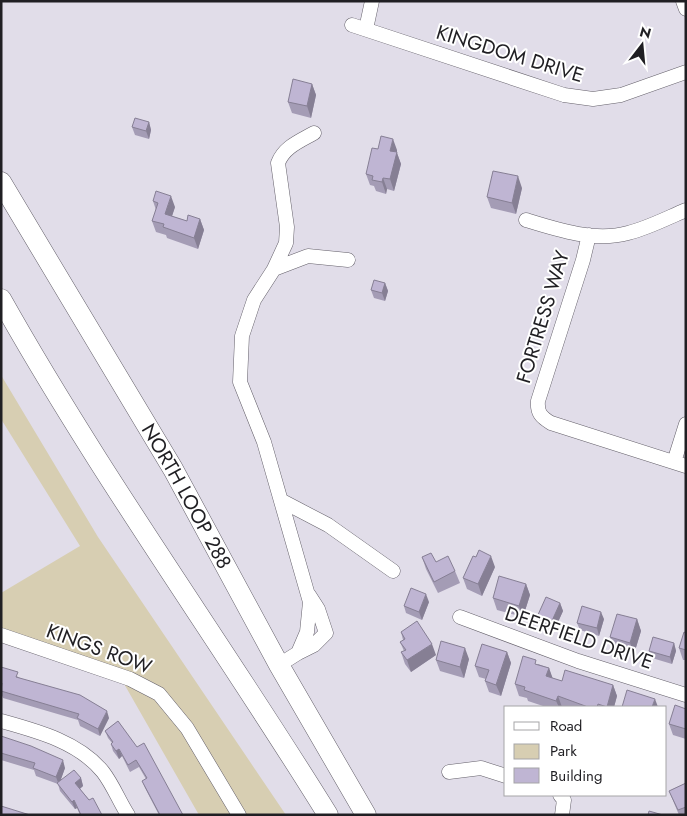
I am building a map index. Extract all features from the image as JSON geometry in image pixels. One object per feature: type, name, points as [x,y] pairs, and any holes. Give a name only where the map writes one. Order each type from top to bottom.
[{"type":"highway","name":"NORTH LOOP 288","points":[[1,182],[173,469],[279,666],[366,815]]},
{"type":"highway","points":[[1,299],[104,471],[268,718],[328,815]]},
{"type":"street","points":[[366,30],[372,1]]},
{"type":"street","points":[[683,1],[686,9]]},
{"type":"street","name":"KINGDOM DRIVE","points":[[352,25],[564,95],[593,99],[621,95],[686,72]]},
{"type":"street","points":[[279,666],[298,653],[307,632],[309,595],[264,442],[240,382],[242,336],[254,300],[274,269],[286,243],[287,227],[278,163],[281,155],[289,147],[314,133]]},
{"type":"street","points":[[526,220],[558,230],[589,235],[628,233],[686,210]]},
{"type":"street","name":"FORTRESS WAY","points":[[589,235],[583,260],[538,401],[537,410],[542,418],[551,423],[680,464]]},
{"type":"street","points":[[274,269],[308,256],[348,260]]},
{"type":"street","points":[[680,464],[686,424]]},
{"type":"street","points":[[282,501],[328,524],[393,571]]},
{"type":"street","name":"DEERFIELD DRIVE","points":[[460,617],[578,660],[686,695]]},
{"type":"street","name":"KINGS ROW","points":[[1,635],[130,679],[159,694],[187,728],[239,815]]},
{"type":"street","points":[[1,721],[73,747],[89,758],[104,774],[128,815]]},
{"type":"street","points":[[450,772],[482,768],[504,775]]},
{"type":"street","points":[[561,796],[564,800],[562,815]]},
{"type":"green space","points":[[1,375],[98,537],[286,815],[199,815],[119,675],[1,635],[1,593],[80,546],[1,419]]},
{"type":"building","points":[[293,79],[312,84],[307,106],[288,102]]},
{"type":"building","points":[[135,118],[149,122],[146,131],[132,127]]},
{"type":"building","points":[[381,136],[393,139],[390,151],[397,152],[390,179],[383,178],[382,182],[372,180],[373,176],[366,174],[372,148],[378,149]]},
{"type":"building","points":[[493,171],[518,176],[512,203],[487,197]]},
{"type":"building","points":[[156,191],[171,196],[165,214],[187,221],[188,215],[200,219],[194,238],[163,227],[164,224],[152,221],[158,203],[153,201]]},
{"type":"building","points":[[374,280],[385,283],[382,293],[371,290]]},
{"type":"building","points":[[479,550],[491,556],[478,584],[463,578],[473,556],[476,557]]},
{"type":"building","points":[[431,553],[436,562],[448,556],[455,571],[434,582],[422,557]]},
{"type":"building","points":[[499,576],[526,584],[519,606],[493,598]]},
{"type":"building","points":[[411,588],[426,594],[419,612],[404,606]]},
{"type":"building","points":[[546,597],[560,603],[551,623],[537,617]]},
{"type":"building","points":[[582,606],[601,612],[597,628],[577,623]]},
{"type":"building","points":[[617,614],[637,619],[630,643],[610,637]]},
{"type":"building","points":[[417,621],[432,644],[407,660],[401,652],[406,650],[400,642],[405,639],[401,632]]},
{"type":"building","points":[[684,632],[686,633],[686,650],[679,648]]},
{"type":"building","points":[[653,637],[674,643],[670,657],[649,651]]},
{"type":"building","points":[[441,641],[465,648],[460,667],[436,660]]},
{"type":"building","points":[[482,644],[507,652],[496,685],[485,681],[489,670],[475,666]]},
{"type":"building","points":[[523,656],[536,660],[535,664],[549,668],[546,676],[562,681],[565,670],[613,685],[607,706],[598,704],[597,706],[585,706],[558,696],[556,701],[524,690],[525,687],[515,684]]},
{"type":"building","points":[[1,667],[18,672],[16,677],[80,695],[107,711],[98,729],[77,718],[79,714],[1,691]]},
{"type":"building","points":[[627,690],[655,699],[652,706],[622,706]]},
{"type":"building","points":[[675,705],[686,709],[686,729],[669,724]]},
{"type":"building","points":[[118,721],[137,747],[144,743],[183,815],[160,815],[142,781],[147,778],[136,760],[128,765],[119,749],[116,751],[111,744],[113,742],[105,731]]},
{"type":"building","points":[[1,736],[31,746],[63,760],[56,777],[33,768],[35,763],[1,753]]},
{"type":"building","points":[[74,770],[81,778],[75,783],[89,800],[93,798],[102,815],[81,815],[74,800],[72,802],[57,783]]},
{"type":"building","points":[[686,783],[686,807],[678,810],[669,791]]},
{"type":"building","points":[[1,806],[30,815],[1,815]]},
{"type":"building","points":[[649,811],[663,815],[648,815]]}]
